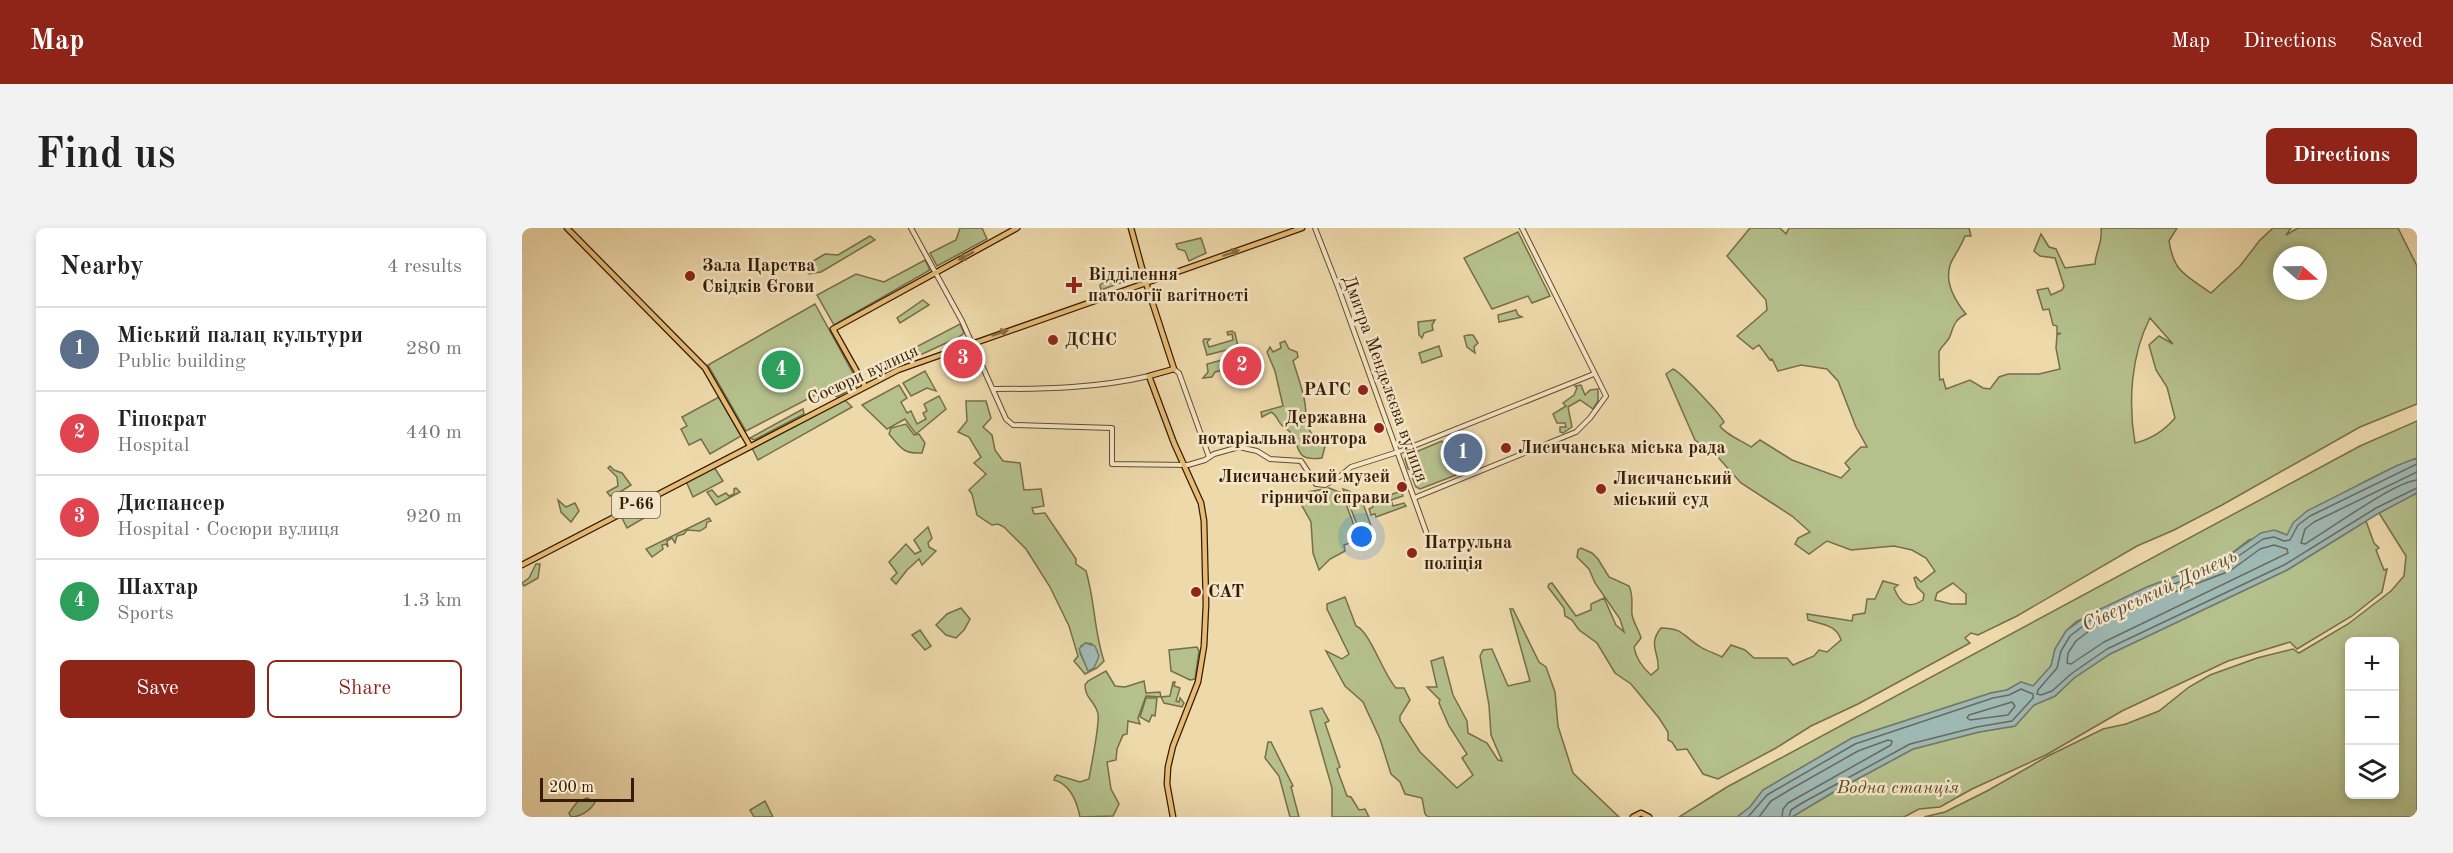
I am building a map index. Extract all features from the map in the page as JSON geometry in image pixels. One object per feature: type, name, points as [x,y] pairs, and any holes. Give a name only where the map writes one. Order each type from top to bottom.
[{"type":"main road","points":[[567,228],[705,368],[750,446]]},
{"type":"main road","points":[[865,386],[833,329],[1017,228]]},
{"type":"main road","points":[[1131,228],[1174,369],[1149,376],[1203,511],[1206,604],[1199,681],[1173,746],[1168,767],[1167,784],[1173,817]]},
{"type":"main road","name":"Сосюри вулиця","points":[[522,565],[898,370],[1302,228]]},
{"type":"main road","points":[[1634,817],[1641,813],[1649,817]]},
{"type":"street","points":[[911,228],[972,343],[1006,419],[1013,425],[1112,428],[1112,464],[1184,465],[1225,450],[1244,447],[1270,459],[1301,461],[1316,484],[1323,485],[1340,477],[1351,467],[1397,452],[1594,374]]},
{"type":"street","name":"Дмитра Менделєєва вулиця","points":[[1315,228],[1429,540]]},
{"type":"street","points":[[1414,498],[1576,432],[1606,396],[1522,228]]},
{"type":"street","points":[[1174,369],[1179,373],[1209,457]]},
{"type":"street","points":[[994,389],[1085,387],[1114,384],[1149,376]]},
{"type":"green space","points":[[960,228],[982,228],[987,239],[937,266],[930,253],[956,240]]},
{"type":"green space","points":[[1750,228],[1780,228],[1786,234],[1789,228],[1969,228],[1971,236],[1965,236],[1950,265],[1949,272],[1950,287],[1966,314],[1957,321],[1939,352],[1940,380],[1943,379],[1946,389],[1970,380],[1983,388],[1990,389],[1999,377],[2008,374],[2039,374],[2060,369],[2056,348],[2057,335],[2061,333],[2057,334],[2057,326],[2053,325],[2049,309],[2043,310],[2037,290],[2048,288],[2051,295],[2062,290],[2064,286],[2055,258],[2040,256],[2034,251],[2041,234],[2049,247],[2056,249],[2065,268],[2095,264],[2101,228],[2177,228],[2169,241],[2174,260],[2182,272],[2211,293],[2240,266],[2260,240],[2273,228],[2291,228],[2286,235],[2298,228],[2398,228],[2417,266],[2417,404],[2360,427],[2222,505],[2137,546],[2017,616],[1978,635],[1971,633],[1965,638],[1970,643],[1858,704],[1811,726],[1718,779],[1703,774],[1687,749],[1677,750],[1668,740],[1668,732],[1659,718],[1631,684],[1615,673],[1597,643],[1565,616],[1564,608],[1548,587],[1549,584],[1552,583],[1576,616],[1591,610],[1591,604],[1604,598],[1616,625],[1624,632],[1620,619],[1595,583],[1589,569],[1577,557],[1578,550],[1581,548],[1592,553],[1609,577],[1629,586],[1632,597],[1632,615],[1641,638],[1634,647],[1640,662],[1651,675],[1658,669],[1654,644],[1661,628],[1678,631],[1702,648],[1722,657],[1731,645],[1745,650],[1754,658],[1787,658],[1793,665],[1814,656],[1819,650],[1827,652],[1841,640],[1832,628],[1808,620],[1807,614],[1852,621],[1853,615],[1865,613],[1867,599],[1875,599],[1883,581],[1898,585],[1894,588],[1899,598],[1905,603],[1909,605],[1918,603],[1923,600],[1924,594],[1917,587],[1914,578],[1916,577],[1921,582],[1935,571],[1926,558],[1912,550],[1894,546],[1851,550],[1827,541],[1809,554],[1795,544],[1798,538],[1810,532],[1792,516],[1741,483],[1717,456],[1695,440],[1666,374],[1673,369],[1692,385],[1716,411],[1724,422],[1720,426],[1722,429],[1751,447],[1760,440],[1792,460],[1841,478],[1850,469],[1845,463],[1861,447],[1867,447],[1856,427],[1838,381],[1827,369],[1801,365],[1778,371],[1772,359],[1770,360],[1759,345],[1753,349],[1737,336],[1767,310],[1766,300],[1727,256]],"holes":[[[2150,318],[2173,344],[2159,336],[2149,345],[2156,370],[2167,387],[2175,418],[2157,434],[2135,443],[2132,411],[2133,379],[2139,347]],[[1953,583],[1966,594],[1966,604],[1951,604],[1935,600],[1937,593]]]},
{"type":"green space","points":[[1518,232],[1550,296],[1532,303],[1528,296],[1492,309],[1464,258]]},
{"type":"green space","points":[[870,236],[875,240],[821,272],[809,274],[803,267],[825,254],[838,255]]},
{"type":"green space","points":[[1201,238],[1206,253],[1189,261],[1185,251],[1178,249],[1176,244]]},
{"type":"green space","points":[[925,260],[930,270],[834,325],[817,295],[856,274],[884,282]]},
{"type":"green space","points":[[1115,273],[1121,276],[1131,274],[1131,279],[1101,290],[1100,285]]},
{"type":"green space","points":[[923,300],[929,305],[900,323],[897,318]]},
{"type":"green space","points":[[815,304],[854,375],[746,431],[708,365]]},
{"type":"green space","points":[[1516,310],[1522,317],[1499,322],[1498,315]]},
{"type":"green space","points":[[1435,320],[1432,325],[1433,330],[1424,333],[1422,338],[1419,335],[1418,322]]},
{"type":"green space","points":[[960,324],[964,333],[959,337],[875,376],[871,373],[874,369]]},
{"type":"green space","points":[[1227,332],[1235,333],[1238,347],[1207,355],[1204,339],[1210,339],[1207,342],[1209,347],[1233,340],[1232,334],[1228,335]]},
{"type":"green space","points":[[1473,335],[1478,343],[1474,347],[1475,353],[1467,347],[1464,336]]},
{"type":"green space","points":[[1285,341],[1289,349],[1297,352],[1298,357],[1293,361],[1304,398],[1310,430],[1317,442],[1326,442],[1322,458],[1306,458],[1302,455],[1290,432],[1273,413],[1262,417],[1261,412],[1283,406],[1275,371],[1267,352],[1270,347],[1273,352],[1281,348],[1280,343]]},
{"type":"green space","points":[[1439,346],[1442,356],[1422,363],[1419,353]]},
{"type":"green space","points":[[1253,352],[1257,368],[1251,370],[1250,364],[1246,365],[1242,357]]},
{"type":"green space","points":[[1237,358],[1240,366],[1215,372],[1212,377],[1203,378],[1208,372],[1207,364]]},
{"type":"green space","points":[[925,371],[936,391],[927,388],[911,396],[903,383]]},
{"type":"green space","points":[[859,378],[857,386],[837,397],[831,394]]},
{"type":"green space","points":[[899,385],[907,398],[901,402],[907,413],[911,411],[917,424],[926,419],[923,413],[927,411],[924,404],[939,396],[946,409],[916,434],[905,419],[887,429],[862,405]]},
{"type":"green space","points":[[1581,385],[1585,395],[1590,390],[1598,389],[1598,401],[1593,409],[1580,400],[1568,407],[1572,427],[1563,433],[1560,432],[1560,427],[1566,427],[1565,423],[1557,423],[1553,414],[1566,406],[1563,403],[1574,395],[1577,388],[1575,386]]},
{"type":"green space","points":[[719,397],[741,436],[710,454],[701,439],[689,445],[681,429],[687,426],[682,417]]},
{"type":"green space","points":[[844,399],[852,407],[758,460],[752,448]]},
{"type":"green space","points":[[966,401],[986,401],[991,418],[983,427],[992,435],[995,450],[1003,461],[1020,463],[1024,490],[1041,489],[1044,506],[1032,508],[1034,514],[1045,513],[1076,559],[1076,564],[1086,571],[1104,661],[1097,668],[1085,674],[1074,661],[1078,656],[1069,626],[1050,587],[1026,549],[1004,527],[998,524],[992,525],[977,515],[969,490],[986,474],[974,463],[981,457],[969,437],[958,432],[967,421]],"holes":[[[1086,643],[1092,644],[1094,668],[1088,670],[1080,653],[1081,646]]]},
{"type":"green space","points":[[803,409],[804,414],[754,440],[750,438]]},
{"type":"green space","points":[[2417,421],[2417,458],[2349,491],[2287,535],[2277,531],[2249,540],[2224,559],[2147,587],[2076,622],[2066,631],[2055,649],[2051,666],[2033,686],[2021,682],[2007,690],[1991,693],[1852,738],[1763,790],[1750,807],[1737,817],[1679,817],[1727,787],[2360,446]]},
{"type":"green space","points":[[906,424],[914,435],[919,434],[925,443],[922,453],[903,449],[889,434],[891,428]]},
{"type":"green space","points":[[1442,441],[1445,447],[1442,452],[1447,467],[1453,468],[1456,475],[1420,489],[1416,487],[1412,470],[1408,469],[1406,456]]},
{"type":"green space","points":[[1478,454],[1482,464],[1462,473],[1460,467],[1472,462]]},
{"type":"green space","points":[[610,466],[622,473],[631,485],[620,492],[618,497],[617,493],[610,496],[607,492],[618,486],[617,477],[608,468]]},
{"type":"green space","points":[[714,467],[723,481],[693,497],[686,481]]},
{"type":"green space","points":[[736,488],[740,492],[716,505],[707,492],[712,490],[718,497],[726,493],[729,496],[734,494]]},
{"type":"green space","points":[[1329,488],[1342,493],[1359,539],[1357,543],[1356,541],[1344,545],[1345,551],[1330,559],[1319,570],[1313,553],[1311,522],[1301,504],[1308,492]]},
{"type":"green space","points":[[1343,489],[1360,495],[1375,537],[1364,542]]},
{"type":"green space","points":[[1401,491],[1403,496],[1391,500],[1393,506],[1404,503],[1406,506],[1376,517],[1375,514],[1371,515],[1369,509],[1373,507],[1371,502]]},
{"type":"green space","points":[[2417,493],[2417,817],[1924,817],[1945,812],[2103,729],[2126,724],[2159,711],[2189,687],[2210,675],[2257,658],[2293,649],[2299,653],[2348,624],[2391,591],[2404,576],[2406,556],[2379,513]]},
{"type":"green space","points":[[558,500],[566,507],[575,503],[579,511],[571,522],[561,512]]},
{"type":"green space","points":[[636,510],[644,518],[627,528],[621,516]]},
{"type":"green space","points":[[709,518],[711,521],[707,522],[706,527],[700,531],[687,530],[684,534],[677,536],[675,543],[672,538],[667,541],[668,547],[666,544],[662,545],[663,549],[652,557],[646,549]]},
{"type":"green space","name":"Водна станція","points":[[2366,521],[2374,543],[2379,548],[2376,550],[2384,570],[2387,569],[2382,592],[2352,616],[2297,649],[2290,642],[2228,661],[2122,711],[2046,755],[1972,789],[1940,807],[1919,809],[1904,817],[1792,817],[1913,749],[1979,732],[2015,726],[2034,705],[2055,696],[2074,678],[2110,654],[2287,570]]},
{"type":"green space","points":[[928,527],[932,538],[928,543],[929,547],[936,551],[922,565],[919,559],[896,584],[891,579],[897,573],[889,562],[906,544],[915,554],[921,551],[914,540]]},
{"type":"green space","points":[[536,564],[540,564],[538,578],[524,586],[522,583],[529,578]]},
{"type":"green space","points":[[1345,597],[1356,626],[1371,644],[1391,682],[1396,688],[1404,688],[1410,700],[1400,716],[1400,721],[1420,752],[1457,788],[1473,775],[1462,758],[1467,754],[1449,726],[1439,703],[1440,700],[1427,687],[1437,687],[1431,661],[1443,657],[1453,695],[1467,721],[1468,733],[1487,743],[1498,760],[1502,761],[1491,735],[1489,705],[1480,656],[1483,650],[1492,649],[1508,686],[1530,681],[1510,609],[1513,609],[1539,662],[1546,667],[1555,692],[1558,726],[1573,773],[1619,817],[1428,817],[1425,814],[1422,798],[1405,794],[1400,782],[1391,774],[1380,739],[1363,702],[1345,686],[1326,651],[1342,659],[1349,654],[1327,609],[1327,604]]},
{"type":"green space","points":[[961,608],[970,619],[964,630],[956,638],[946,635],[936,625],[947,614]]},
{"type":"green space","points":[[920,630],[931,646],[925,650],[912,635]]},
{"type":"green space","points":[[1197,647],[1199,651],[1195,679],[1190,680],[1171,671],[1169,650]]},
{"type":"green space","points":[[1106,671],[1115,686],[1125,687],[1144,681],[1146,693],[1160,692],[1161,697],[1146,696],[1138,718],[1140,724],[1128,721],[1127,734],[1123,735],[1117,749],[1116,760],[1107,762],[1111,789],[1119,804],[1113,816],[1080,817],[1075,800],[1068,790],[1060,782],[1054,780],[1057,775],[1080,782],[1089,779],[1097,736],[1098,714],[1085,690],[1085,685]]},
{"type":"green space","points":[[1173,682],[1175,682],[1174,686],[1180,688],[1176,701],[1179,702],[1180,698],[1184,703],[1182,707],[1164,703],[1161,697],[1170,696]]},
{"type":"green space","points":[[1146,698],[1157,698],[1155,716],[1152,715],[1149,722],[1140,717]]},
{"type":"green space","points":[[1322,708],[1329,721],[1325,723],[1347,796],[1351,797],[1359,810],[1365,809],[1369,817],[1332,817],[1332,788],[1310,711]]},
{"type":"green space","points":[[1268,742],[1271,742],[1293,786],[1291,787],[1299,817],[1290,817],[1279,776],[1265,758]]},
{"type":"green space","points":[[587,798],[595,802],[591,808],[578,816],[571,817],[569,813],[577,802]]},
{"type":"green space","points":[[765,801],[773,817],[754,817],[750,810]]},
{"type":"water","name":"Сіверський Донець","points":[[2417,458],[2417,493],[2379,513],[2287,570],[2110,654],[2074,678],[2055,696],[2034,705],[2015,726],[1979,732],[1913,749],[1792,817],[1737,817],[1750,807],[1763,790],[1852,738],[1991,693],[2007,690],[2021,682],[2033,686],[2051,666],[2055,649],[2066,631],[2088,615],[2147,587],[2224,559],[2261,533],[2274,530],[2287,535],[2293,523],[2307,511],[2396,466]]},
{"type":"water","points":[[1085,643],[1095,646],[1099,656],[1094,668],[1088,671],[1079,649]]},
{"type":"place","name":"Зала Царства Свідків Єгови","points":[[690,276]]},
{"type":"place","name":"Відділення патології вагітності","points":[[1074,285]]},
{"type":"place","name":"ДСНС","points":[[1053,340]]},
{"type":"place","name":"Диспансер","points":[[963,359]]},
{"type":"place","name":"Гіпократ","points":[[1242,366]]},
{"type":"place","name":"Шахтар","points":[[781,370]]},
{"type":"place","name":"РАГС","points":[[1363,390]]},
{"type":"place","name":"Державна нотаріальна контора","points":[[1379,428]]},
{"type":"place","name":"Лисичанська міська рада","points":[[1506,448]]},
{"type":"place","name":"Міський палац культури","points":[[1463,453]]},
{"type":"place","name":"Лисичанський музей гірничої справи","points":[[1402,487]]},
{"type":"place","name":"Лисичанський міський суд","points":[[1601,489]]},
{"type":"place","name":"Патрульна поліція","points":[[1412,553]]},
{"type":"place","name":"САТ","points":[[1196,592]]}]
